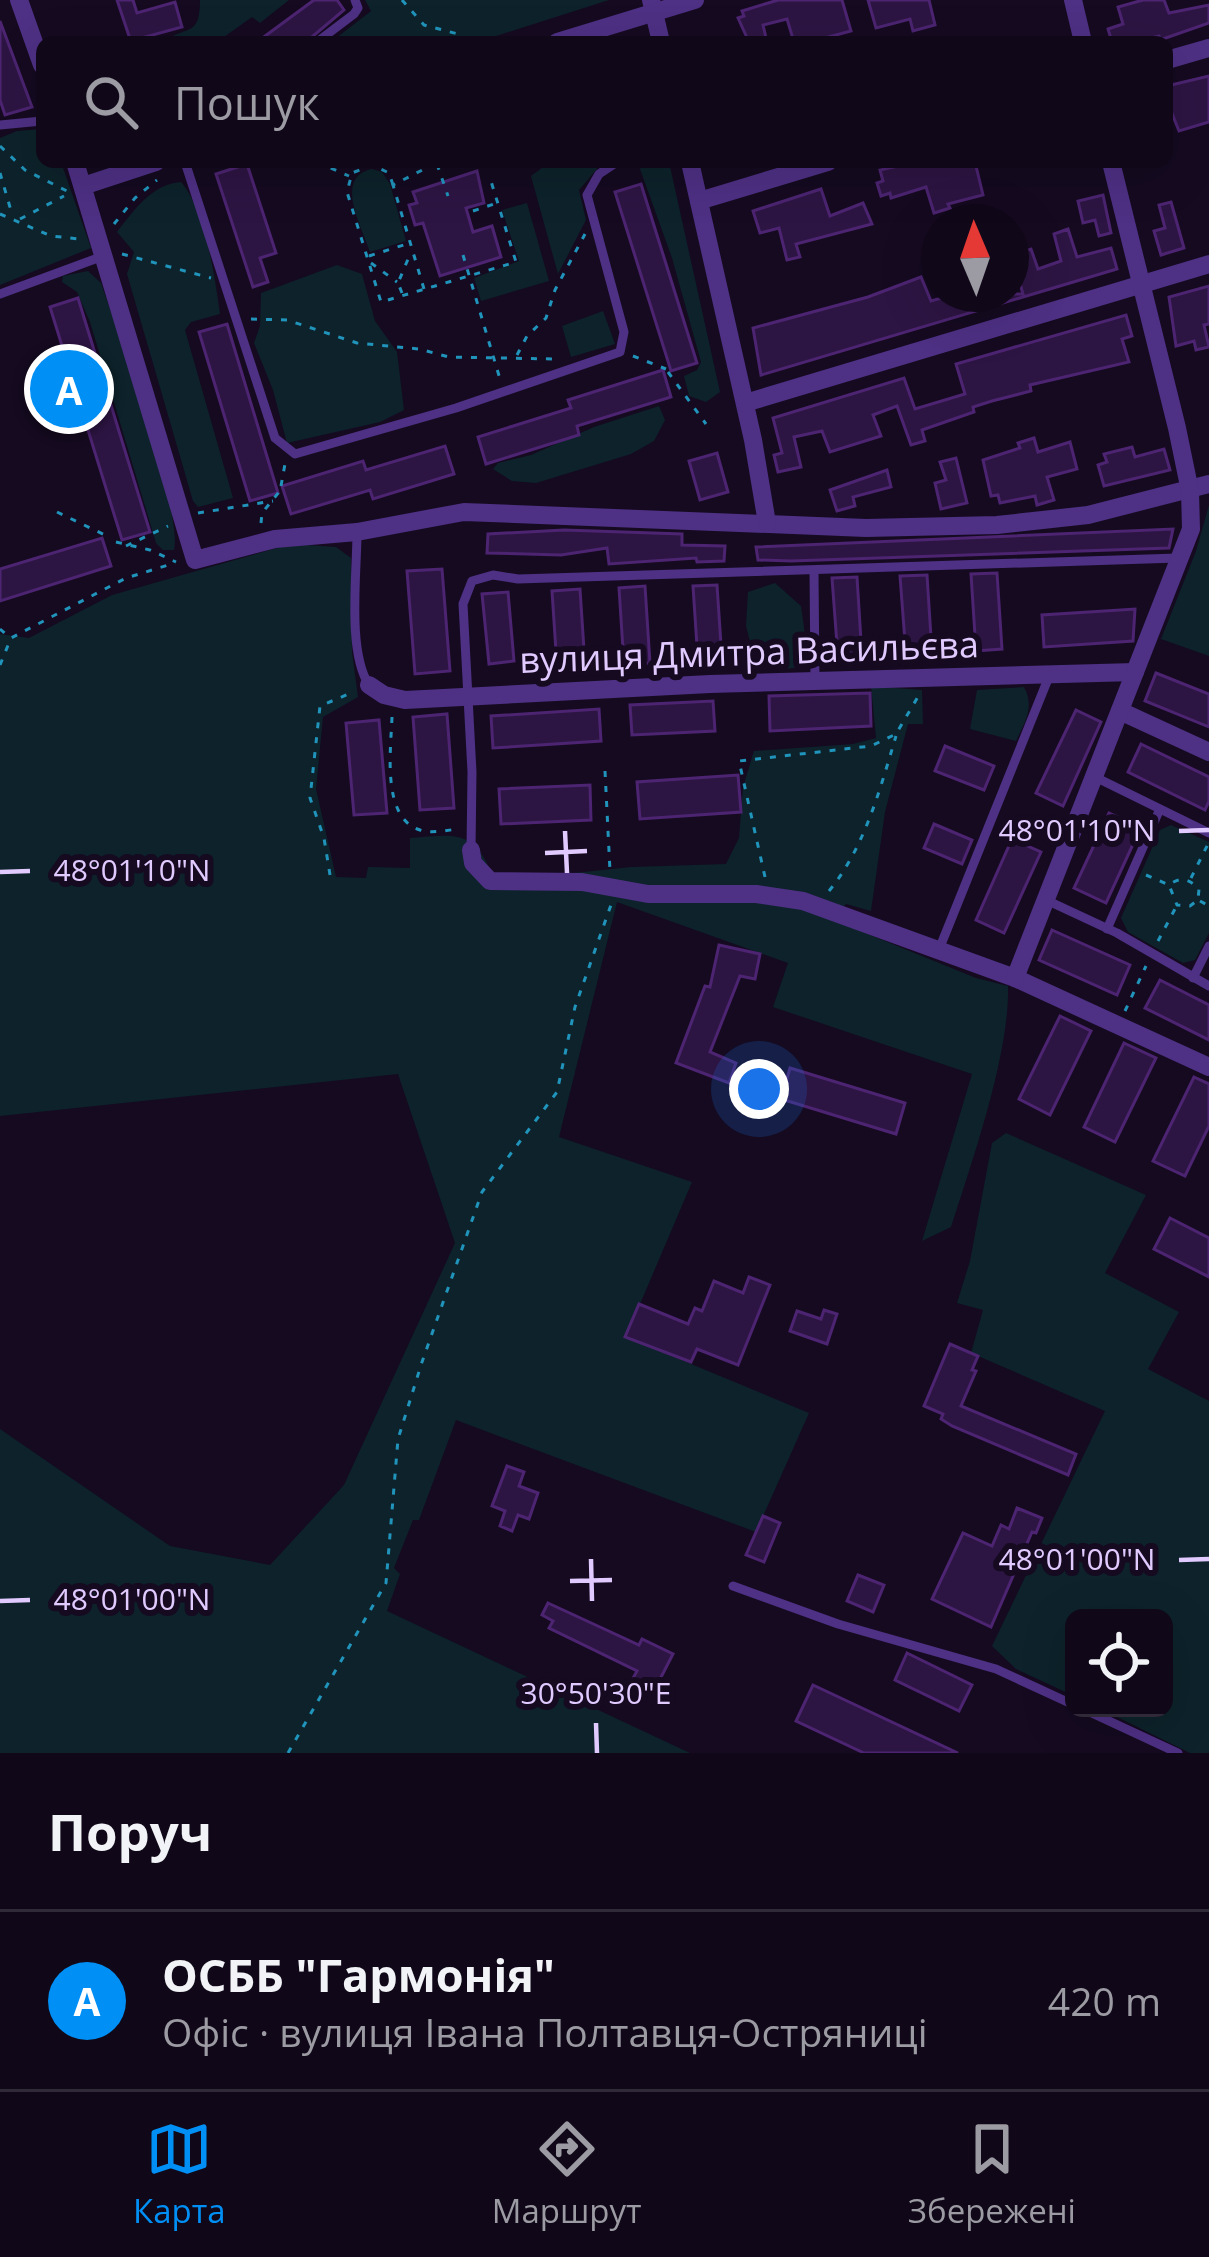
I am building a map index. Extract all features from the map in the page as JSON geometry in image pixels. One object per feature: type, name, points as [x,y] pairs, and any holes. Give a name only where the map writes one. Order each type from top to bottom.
[{"type":"street","points":[[20,0],[36,47]]},
{"type":"street","points":[[573,36],[652,6],[695,0]]},
{"type":"street","points":[[1073,0],[1082,36]]},
{"type":"street","points":[[652,6],[660,36]]},
{"type":"street","points":[[1173,58],[1209,48]]},
{"type":"street","points":[[76,168],[78,189],[110,254],[182,517],[186,561],[261,543],[357,532],[464,512],[866,528],[997,525],[1088,515],[1199,488]]},
{"type":"street","points":[[691,168],[767,524]]},
{"type":"street","points":[[699,201],[808,168]]},
{"type":"street","points":[[1015,978],[1191,529],[1199,488],[1112,168]]},
{"type":"street","points":[[78,189],[158,170]]},
{"type":"street","points":[[745,404],[1209,264]]},
{"type":"street","name":"вулиця Дмитра Васильєва","points":[[367,682],[405,700],[1135,672]]},
{"type":"street","points":[[1120,711],[1209,752]]},
{"type":"street","points":[[471,850],[473,863],[490,881],[582,881],[648,894],[770,896],[814,904],[1015,978],[1209,1067]]},
{"type":"lane","points":[[324,36],[354,14],[356,0]]},
{"type":"lane","points":[[0,125],[36,122]]},
{"type":"lane","points":[[187,168],[275,438],[289,451],[309,452],[620,352],[624,332],[586,195],[590,185],[610,168]]},
{"type":"lane","points":[[0,295],[110,254]]},
{"type":"lane","points":[[357,532],[357,647],[367,682]]},
{"type":"lane","points":[[471,850],[464,604],[472,581],[493,575],[518,579],[1179,558]]},
{"type":"lane","points":[[814,571],[814,681]]},
{"type":"lane","points":[[938,952],[1050,674]]},
{"type":"lane","points":[[1093,776],[1209,837]]},
{"type":"lane","points":[[1107,928],[1159,811]]},
{"type":"lane","points":[[1044,899],[1107,928],[1209,986]]},
{"type":"lane","points":[[1193,978],[1209,946]]},
{"type":"lane","points":[[734,1586],[838,1624],[996,1669],[1065,1700]]},
{"type":"lane","points":[[1101,1717],[1178,1753]]},
{"type":"path","points":[[401,0],[424,26],[458,34]]},
{"type":"path","points":[[0,146],[25,170],[78,189]]},
{"type":"path","points":[[332,168],[351,176]]},
{"type":"path","points":[[360,168],[351,176],[347,192],[382,302],[516,262],[490,178]]},
{"type":"path","points":[[378,168],[388,173],[393,185],[424,289]]},
{"type":"path","points":[[393,185],[426,168]]},
{"type":"path","points":[[439,168],[448,196]]},
{"type":"path","points":[[108,231],[158,170]]},
{"type":"path","points":[[0,173],[11,216]]},
{"type":"path","points":[[18,220],[78,189]]},
{"type":"path","points":[[473,211],[498,203]]},
{"type":"path","points":[[0,214],[51,236],[88,238]]},
{"type":"path","points":[[516,357],[546,318],[592,218]]},
{"type":"path","points":[[368,259],[411,246]]},
{"type":"path","points":[[398,283],[411,246]]},
{"type":"path","points":[[110,254],[204,278],[222,277]]},
{"type":"path","points":[[463,255],[504,392]]},
{"type":"path","points":[[368,259],[398,283],[402,295]]},
{"type":"path","points":[[237,321],[287,320],[357,343],[494,360],[545,356],[571,370]]},
{"type":"path","points":[[620,352],[652,360],[667,371],[706,424]]},
{"type":"path","points":[[434,366],[436,353]]},
{"type":"path","points":[[261,543],[262,513],[280,489],[289,451]]},
{"type":"path","points":[[126,546],[182,517],[274,501]]},
{"type":"path","points":[[57,512],[107,536]]},
{"type":"path","points":[[116,542],[186,561]]},
{"type":"path","points":[[0,665],[10,638],[126,578],[186,561]]},
{"type":"path","points":[[0,629],[10,638]]},
{"type":"path","points":[[814,904],[845,868],[872,814],[896,734],[929,678]]},
{"type":"path","points":[[330,875],[310,798],[320,706],[367,682]]},
{"type":"path","points":[[392,697],[395,802],[404,822],[423,832],[471,828]]},
{"type":"path","points":[[770,896],[739,760],[871,746],[896,734]]},
{"type":"path","points":[[288,1753],[386,1583],[398,1439],[482,1192],[557,1092],[575,1007],[617,888],[608,863],[605,771]]},
{"type":"path","points":[[1190,880],[1209,837]]},
{"type":"path","points":[[1133,869],[1168,885],[1177,905]]},
{"type":"path","points":[[1168,885],[1177,879],[1190,880],[1199,889],[1198,900],[1190,907],[1177,905]]},
{"type":"path","points":[[1198,900],[1209,906]]},
{"type":"path","points":[[1119,1024],[1177,905]]},
{"type":"shaded area","points":[[200,0],[289,0],[260,23],[252,17],[225,36],[173,36],[194,26]]},
{"type":"shaded area","points":[[365,0],[609,0],[496,36],[339,36],[371,11]]},
{"type":"shaded area","points":[[36,129],[36,168],[63,168],[91,248],[0,285],[0,138]]},
{"type":"shaded area","points":[[542,168],[598,168],[579,190],[586,220],[558,274],[531,176]]},
{"type":"shaded area","points":[[670,168],[720,392],[706,402],[689,396],[684,376],[697,370],[701,362],[672,258],[640,169]]},
{"type":"shaded area","points":[[372,169],[382,172],[390,184],[406,241],[370,252],[352,192],[360,174]]},
{"type":"shaded area","points":[[181,182],[203,226],[220,314],[191,322],[185,330],[233,498],[198,507],[127,274],[134,252],[117,232],[152,193]]},
{"type":"shaded area","points":[[527,203],[549,281],[481,301],[474,278],[519,261],[502,210]]},
{"type":"shaded area","points":[[337,265],[362,274],[375,321],[397,352],[404,410],[380,422],[287,443],[254,343],[261,293]]},
{"type":"shaded area","points":[[88,271],[101,283],[147,419],[169,498],[174,550],[163,550],[156,543],[90,322],[77,292],[62,282],[63,276]]},
{"type":"shaded area","points":[[603,311],[615,344],[571,357],[562,326]]},
{"type":"shaded area","points":[[659,406],[665,420],[654,441],[631,454],[536,483],[512,481],[493,469],[498,463]]},
{"type":"shaded area","points":[[1209,505],[1209,656],[1161,639]]},
{"type":"shaded area","points":[[291,544],[336,547],[351,558],[352,652],[358,697],[323,717],[316,789],[336,877],[366,878],[368,867],[410,868],[410,838],[437,836],[468,841],[491,872],[536,877],[726,864],[739,838],[743,787],[754,751],[876,738],[871,686],[922,690],[923,724],[908,724],[885,812],[871,911],[846,904],[831,919],[976,978],[1008,986],[996,1075],[951,1227],[922,1241],[972,1074],[773,1007],[788,963],[617,902],[559,1137],[692,1182],[626,1337],[809,1413],[756,1532],[456,1420],[419,1520],[413,1520],[394,1568],[400,1574],[387,1611],[690,1753],[0,1753],[0,1429],[170,1546],[270,1565],[344,1485],[455,1243],[398,1074],[0,1116],[0,634],[29,638],[112,595]]},
{"type":"shaded area","points":[[775,583],[801,606],[806,642],[801,667],[756,666],[746,626],[748,592]]},
{"type":"shaded area","points":[[1024,687],[1029,708],[1016,741],[970,729],[977,690]]},
{"type":"shaded area","points":[[1171,825],[1209,842],[1209,933],[1195,960],[1183,963],[1128,932],[1121,918],[1160,830]]},
{"type":"shaded area","points":[[1006,1133],[1146,1195],[1105,1273],[1179,1312],[1148,1369],[1209,1401],[1209,1753],[1190,1753],[1117,1717],[1173,1717],[1173,1609],[1065,1609],[1065,1692],[1016,1669],[992,1646],[1105,1411],[971,1353],[983,1310],[957,1303],[970,1261],[992,1143]]},
{"type":"building","points":[[117,0],[133,0],[137,13],[175,2],[182,27],[129,36]]},
{"type":"building","points":[[314,0],[337,0],[344,10],[313,36],[265,36]]},
{"type":"building","points":[[778,0],[842,0],[851,31],[792,36],[787,19],[763,25],[766,36],[746,36],[738,18],[744,16],[742,11]]},
{"type":"building","points":[[868,0],[929,0],[935,25],[913,31],[910,19],[876,28]]},
{"type":"building","points":[[1164,0],[1169,13],[1209,5],[1209,23],[1172,36],[1110,36],[1108,29],[1123,24],[1118,7]]},
{"type":"building","points":[[0,21],[32,107],[5,115],[0,100]]},
{"type":"building","points":[[1209,76],[1209,122],[1179,131],[1173,116],[1173,85]]},
{"type":"building","points":[[248,168],[276,253],[260,258],[268,282],[253,287],[216,174]]},
{"type":"building","points":[[889,168],[976,168],[983,195],[931,204],[926,187],[891,198],[890,193],[881,196],[877,183],[883,181],[880,170]]},
{"type":"building","points":[[477,171],[484,203],[466,208],[473,232],[492,226],[501,257],[440,276],[423,223],[415,225],[409,205],[417,203],[413,192]]},
{"type":"building","points":[[641,184],[697,363],[671,371],[615,192]]},
{"type":"building","points":[[821,189],[830,216],[863,203],[872,224],[796,244],[800,257],[787,260],[779,228],[760,233],[753,211]]},
{"type":"building","points":[[1103,195],[1111,233],[1099,236],[1095,220],[1083,223],[1078,201]]},
{"type":"building","points":[[1171,202],[1184,248],[1161,255],[1154,231],[1165,228],[1159,205]]},
{"type":"building","points":[[1068,229],[1077,257],[1111,248],[1117,269],[1029,295],[1029,250],[1038,269],[1061,261],[1054,234]]},
{"type":"building","points":[[921,277],[921,312],[973,312],[761,375],[753,328],[868,297]]},
{"type":"building","points":[[1209,286],[1209,324],[1204,325],[1209,347],[1196,350],[1194,341],[1176,346],[1169,297]]},
{"type":"building","points":[[78,298],[150,532],[122,540],[50,307]]},
{"type":"building","points":[[1126,315],[1132,336],[1122,339],[1129,362],[1030,385],[1031,391],[973,407],[974,412],[922,430],[925,441],[911,445],[897,406],[873,415],[881,436],[830,452],[822,431],[794,437],[801,467],[778,472],[774,455],[782,453],[773,418],[904,378],[915,409],[965,394],[956,364]]},
{"type":"building","points":[[227,324],[278,493],[250,501],[199,332]]},
{"type":"building","points":[[663,370],[671,397],[577,426],[579,435],[486,464],[478,437],[571,408],[568,400]]},
{"type":"building","points":[[1034,438],[1038,452],[1070,442],[1077,469],[1047,477],[1054,500],[1037,505],[1035,496],[1000,503],[998,495],[991,496],[983,460],[1020,448],[1018,443]]},
{"type":"building","points":[[445,446],[454,474],[373,499],[370,490],[291,514],[282,486],[363,461],[366,470]]},
{"type":"building","points":[[1132,447],[1135,457],[1164,449],[1170,470],[1104,486],[1098,465],[1107,462],[1104,454]]},
{"type":"building","points":[[717,453],[728,492],[700,500],[689,461]]},
{"type":"building","points":[[956,458],[967,503],[941,509],[935,483],[946,480],[940,462]]},
{"type":"building","points":[[887,470],[891,487],[853,497],[855,506],[837,511],[830,490]]},
{"type":"building","points":[[1173,529],[1169,548],[791,561],[758,560],[756,547]]},
{"type":"building","points":[[564,530],[682,534],[682,545],[725,546],[724,561],[697,562],[696,558],[609,564],[607,548],[561,555],[487,553],[488,534]]},
{"type":"building","points":[[102,538],[111,566],[0,601],[0,569]]},
{"type":"building","points":[[442,569],[450,671],[415,674],[407,571]]},
{"type":"building","points":[[997,573],[1002,649],[976,651],[971,574]]},
{"type":"building","points":[[927,575],[932,653],[906,655],[900,576]]},
{"type":"building","points":[[857,577],[862,657],[838,658],[832,578]]},
{"type":"building","points":[[717,585],[722,660],[698,662],[693,586]]},
{"type":"building","points":[[645,586],[650,663],[624,665],[619,588]]},
{"type":"building","points":[[580,589],[585,665],[557,667],[552,591]]},
{"type":"building","points":[[508,592],[514,661],[489,664],[482,594]]},
{"type":"building","points":[[1135,609],[1133,641],[1044,647],[1042,615]]},
{"type":"building","points":[[1156,673],[1209,694],[1209,727],[1145,701]]},
{"type":"building","points":[[870,693],[871,726],[770,731],[769,696]]},
{"type":"building","points":[[713,701],[715,731],[632,735],[630,705]]},
{"type":"building","points":[[599,709],[601,741],[493,748],[491,716]]},
{"type":"building","points":[[1076,710],[1101,722],[1063,806],[1036,793]]},
{"type":"building","points":[[447,714],[454,808],[420,810],[413,717]]},
{"type":"building","points":[[379,720],[387,813],[354,815],[346,723]]},
{"type":"building","points":[[1141,744],[1209,777],[1205,810],[1128,772]]},
{"type":"building","points":[[945,746],[994,766],[984,790],[935,771]]},
{"type":"building","points":[[738,775],[741,812],[640,819],[637,782]]},
{"type":"building","points":[[590,785],[591,820],[501,824],[499,789]]},
{"type":"building","points":[[1109,813],[1141,827],[1106,903],[1074,888]]},
{"type":"building","points":[[934,824],[972,840],[962,864],[924,848]]},
{"type":"building","points":[[1012,839],[1041,852],[1004,933],[976,920]]},
{"type":"building","points":[[1052,930],[1130,965],[1117,995],[1039,960]]},
{"type":"building","points":[[719,945],[760,954],[755,979],[740,976],[710,1052],[736,1063],[729,1083],[676,1063],[705,986],[710,987]]},
{"type":"building","points":[[1160,980],[1209,1005],[1209,1040],[1145,1008]]},
{"type":"building","points":[[1060,1016],[1091,1031],[1050,1115],[1019,1099]]},
{"type":"building","points":[[1124,1043],[1156,1058],[1115,1142],[1084,1127]]},
{"type":"building","points":[[790,1068],[905,1103],[896,1134],[781,1099]]},
{"type":"building","points":[[1194,1077],[1209,1084],[1209,1126],[1185,1176],[1153,1161]]},
{"type":"building","points":[[1170,1218],[1209,1238],[1209,1277],[1154,1249]]},
{"type":"building","points":[[749,1277],[770,1285],[738,1365],[697,1349],[691,1362],[625,1337],[639,1304],[688,1324],[695,1308],[702,1311],[714,1281],[743,1293]]},
{"type":"building","points":[[824,1310],[837,1314],[827,1344],[790,1331],[797,1311],[821,1319]]},
{"type":"building","points":[[950,1344],[978,1356],[961,1406],[1076,1454],[1068,1475],[952,1426],[941,1419],[943,1414],[924,1406]]},
{"type":"building","points":[[507,1466],[524,1472],[519,1486],[538,1493],[529,1519],[518,1515],[512,1531],[500,1526],[505,1511],[492,1506]]},
{"type":"building","points":[[1017,1508],[1042,1518],[991,1627],[932,1599],[963,1533],[992,1546],[1001,1525],[1009,1529]]},
{"type":"building","points":[[763,1516],[780,1523],[764,1562],[746,1555]]},
{"type":"building","points":[[858,1575],[884,1585],[873,1612],[847,1601]]},
{"type":"building","points":[[548,1603],[639,1645],[642,1639],[673,1654],[654,1691],[632,1680],[637,1671],[549,1628],[553,1621],[542,1615]]},
{"type":"building","points":[[907,1653],[972,1685],[959,1711],[895,1680]]},
{"type":"building","points":[[813,1685],[958,1753],[864,1753],[796,1721]]},
{"type":"place","name":"ОСББ \"Гармонія\"","points":[[69,389]]}]
